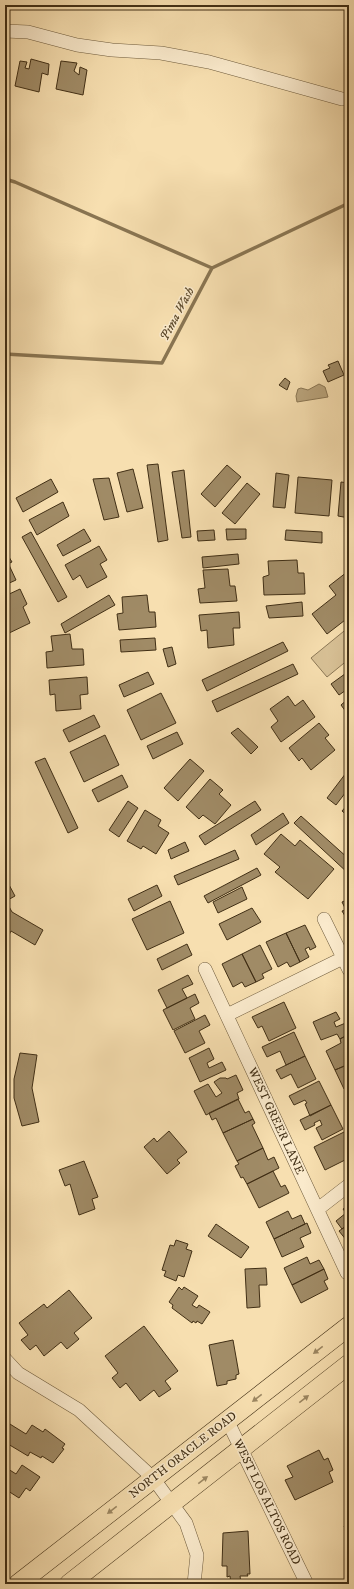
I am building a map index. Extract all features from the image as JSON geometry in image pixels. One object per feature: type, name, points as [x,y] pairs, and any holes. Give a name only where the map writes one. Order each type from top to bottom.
[{"type":"highway","name":"NORTH ORACLE ROAD","points":[[18,1584],[349,1326]]},
{"type":"highway","points":[[69,1584],[349,1364]]},
{"type":"street","points":[[5,31],[28,32],[84,46],[112,50],[161,53],[210,62],[342,99],[349,99]]},
{"type":"street","points":[[324,919],[349,970]]},
{"type":"street","points":[[227,1015],[343,958]]},
{"type":"street","name":"WEST GREER LANE","points":[[205,969],[347,1273]]},
{"type":"street","points":[[318,1209],[349,1185]]},
{"type":"street","points":[[5,1359],[18,1372],[79,1410],[153,1478],[186,1523],[196,1555],[194,1584]]},
{"type":"street","name":"WEST LOS ALTOS ROAD","points":[[228,1420],[306,1584]]},
{"type":"shaded area","points":[[319,384],[325,387],[328,397],[297,402],[296,396],[298,389],[301,388],[308,390]]},
{"type":"shaded area","points":[[349,627],[349,659],[327,677],[311,658]]},
{"type":"building","points":[[31,59],[49,64],[48,75],[42,73],[39,92],[15,86],[20,61],[27,62],[25,68],[29,69]]},
{"type":"building","points":[[61,61],[77,63],[74,71],[79,75],[80,67],[87,70],[83,95],[56,89]]},
{"type":"building","points":[[338,361],[344,375],[328,382],[323,371],[330,368],[328,365]]},
{"type":"building","points":[[285,378],[290,382],[287,390],[279,385]]},
{"type":"building","points":[[158,464],[168,540],[158,542],[147,465]]},
{"type":"building","points":[[227,465],[241,477],[215,507],[201,494]]},
{"type":"building","points":[[133,469],[143,508],[127,512],[117,473]]},
{"type":"building","points":[[184,470],[191,537],[182,538],[172,472]]},
{"type":"building","points":[[276,473],[289,475],[285,508],[273,507]]},
{"type":"building","points":[[298,477],[332,480],[329,516],[295,513]]},
{"type":"building","points":[[109,478],[119,517],[104,520],[93,479]]},
{"type":"building","points":[[51,479],[58,492],[23,512],[16,498]]},
{"type":"building","points":[[341,482],[349,483],[349,518],[338,516]]},
{"type":"building","points":[[247,483],[260,494],[235,524],[222,513]]},
{"type":"building","points":[[63,502],[69,516],[37,535],[29,520]]},
{"type":"building","points":[[84,529],[91,541],[63,556],[57,545]]},
{"type":"building","points":[[226,529],[246,529],[246,539],[227,540]]},
{"type":"building","points":[[214,530],[215,540],[198,541],[197,531]]},
{"type":"building","points":[[286,530],[322,532],[322,543],[285,540]]},
{"type":"building","points":[[31,532],[67,597],[58,602],[22,537]]},
{"type":"building","points":[[99,546],[107,560],[100,564],[107,577],[87,588],[80,575],[73,580],[65,565]]},
{"type":"building","points":[[5,552],[12,562],[5,565]]},
{"type":"building","points":[[238,554],[239,564],[203,568],[202,557]]},
{"type":"building","points":[[297,560],[298,573],[304,573],[305,594],[264,595],[263,577],[269,575],[268,561]]},
{"type":"building","points":[[9,565],[16,580],[5,585],[5,567]]},
{"type":"building","points":[[228,569],[230,586],[235,586],[237,601],[200,603],[198,589],[205,588],[203,570]]},
{"type":"building","points":[[347,572],[349,575],[349,617],[327,634],[312,614],[336,595],[329,586]]},
{"type":"building","points":[[20,589],[27,604],[23,607],[30,623],[5,635],[5,596]]},
{"type":"building","points":[[109,595],[115,605],[65,633],[61,624]]},
{"type":"building","points":[[147,595],[149,612],[155,612],[156,627],[119,630],[117,614],[123,613],[122,597]]},
{"type":"building","points":[[302,602],[303,616],[269,618],[266,606]]},
{"type":"building","points":[[239,612],[240,628],[233,628],[234,645],[208,648],[207,630],[201,631],[199,615]]},
{"type":"building","points":[[70,634],[72,649],[83,649],[84,665],[47,668],[46,652],[53,651],[51,636]]},
{"type":"building","points":[[155,638],[156,650],[121,652],[120,640]]},
{"type":"building","points":[[283,642],[288,651],[207,691],[202,680]]},
{"type":"building","points":[[172,647],[176,664],[168,667],[163,649]]},
{"type":"building","points":[[293,664],[298,674],[217,712],[212,701]]},
{"type":"building","points":[[349,671],[349,688],[339,695],[331,684]]},
{"type":"building","points":[[148,672],[154,684],[124,697],[119,685]]},
{"type":"building","points":[[87,677],[88,694],[80,695],[81,709],[56,711],[55,694],[50,695],[49,680]]},
{"type":"building","points":[[161,693],[176,723],[141,740],[127,710]]},
{"type":"building","points":[[288,696],[295,706],[303,700],[315,717],[281,742],[271,727],[278,721],[270,709]]},
{"type":"building","points":[[349,698],[349,716],[341,705]]},
{"type":"building","points":[[94,715],[100,727],[69,742],[63,730]]},
{"type":"building","points":[[319,723],[329,735],[325,738],[335,750],[311,770],[302,758],[299,761],[289,748]]},
{"type":"building","points":[[238,728],[258,747],[251,754],[231,733]]},
{"type":"building","points":[[177,732],[183,744],[153,759],[147,746]]},
{"type":"building","points":[[105,735],[119,765],[84,782],[70,752]]},
{"type":"building","points":[[45,758],[78,828],[68,833],[35,762]]},
{"type":"building","points":[[190,759],[204,771],[178,801],[164,788]]},
{"type":"building","points":[[346,773],[349,775],[349,788],[336,805],[327,798]]},
{"type":"building","points":[[122,775],[128,787],[98,802],[92,790]]},
{"type":"building","points":[[210,779],[223,790],[219,794],[231,805],[215,824],[203,815],[199,819],[186,807]]},
{"type":"building","points":[[128,801],[138,808],[119,837],[109,830]]},
{"type":"building","points":[[255,801],[261,810],[205,845],[199,836]]},
{"type":"building","points":[[349,803],[349,817],[342,811]]},
{"type":"building","points":[[145,810],[161,820],[158,826],[169,833],[156,854],[143,846],[141,849],[127,841]]},
{"type":"building","points":[[283,813],[289,823],[256,845],[251,835]]},
{"type":"building","points":[[301,816],[349,859],[349,874],[294,823]]},
{"type":"building","points":[[281,834],[295,846],[300,840],[334,869],[308,899],[275,872],[280,867],[264,854]]},
{"type":"building","points":[[185,842],[189,851],[171,859],[168,850]]},
{"type":"building","points":[[235,850],[239,859],[178,885],[174,876]]},
{"type":"building","points":[[257,868],[261,875],[208,903],[204,896]]},
{"type":"building","points":[[5,881],[7,881],[15,896],[6,901],[12,912],[43,930],[35,945],[11,931],[7,939],[5,938]]},
{"type":"building","points":[[157,885],[162,896],[134,911],[128,899]]},
{"type":"building","points":[[242,887],[247,899],[218,913],[213,902]]},
{"type":"building","points":[[349,899],[348,921],[342,911],[346,910],[342,902]]},
{"type":"building","points":[[170,901],[184,933],[147,950],[132,919]]},
{"type":"building","points":[[252,908],[261,922],[227,940],[219,924]]},
{"type":"building","points":[[305,925],[316,947],[310,950],[309,947],[305,949],[309,957],[300,962],[286,933]]},
{"type":"building","points":[[286,933],[300,962],[290,967],[287,962],[278,967],[266,942]]},
{"type":"building","points":[[187,944],[192,955],[162,970],[157,959]]},
{"type":"building","points":[[260,945],[272,969],[262,974],[264,978],[256,982],[242,954]]},
{"type":"building","points":[[242,954],[256,982],[245,987],[242,982],[233,987],[222,964]]},
{"type":"building","points":[[188,975],[193,984],[182,989],[187,998],[167,1008],[158,990]]},
{"type":"building","points":[[195,994],[199,1003],[190,1008],[195,1019],[173,1030],[163,1010]]},
{"type":"building","points":[[284,1002],[296,1028],[269,1041],[262,1026],[258,1028],[252,1017]]},
{"type":"building","points":[[336,1012],[340,1019],[334,1022],[336,1027],[348,1022],[349,1034],[340,1039],[337,1034],[321,1040],[313,1022]]},
{"type":"building","points":[[205,1015],[210,1025],[199,1031],[205,1043],[185,1053],[174,1031]]},
{"type":"building","points":[[294,1032],[305,1056],[286,1065],[280,1051],[267,1057],[262,1047]]},
{"type":"building","points":[[349,1034],[349,1047],[347,1048],[349,1053],[349,1064],[335,1070],[326,1051],[341,1043],[340,1039]]},
{"type":"building","points":[[209,1048],[214,1059],[207,1063],[209,1068],[222,1062],[226,1070],[200,1082],[189,1058]]},
{"type":"building","points":[[20,1053],[37,1055],[32,1088],[39,1122],[22,1126],[14,1098],[14,1079]]},
{"type":"building","points":[[305,1056],[316,1079],[298,1088],[291,1074],[281,1079],[276,1070]]},
{"type":"building","points":[[349,1064],[349,1087],[344,1089],[335,1070]]},
{"type":"building","points":[[236,1075],[243,1090],[237,1093],[239,1099],[206,1115],[194,1091],[208,1084],[216,1097],[222,1093],[214,1082],[220,1078],[227,1079]]},
{"type":"building","points":[[319,1081],[331,1105],[310,1116],[305,1100],[294,1105],[289,1096]]},
{"type":"building","points":[[238,1099],[245,1113],[249,1111],[253,1119],[223,1133],[216,1118],[212,1120],[209,1113]]},
{"type":"building","points":[[331,1105],[343,1129],[322,1140],[316,1128],[322,1125],[320,1120],[314,1123],[315,1125],[305,1130],[300,1120]]},
{"type":"building","points":[[253,1119],[255,1123],[252,1125],[263,1148],[237,1161],[223,1133]]},
{"type":"building","points":[[169,1131],[187,1152],[177,1160],[180,1163],[167,1174],[144,1147],[154,1138],[157,1142]]},
{"type":"building","points":[[346,1131],[349,1138],[349,1158],[325,1170],[314,1147]]},
{"type":"building","points":[[263,1148],[268,1160],[274,1157],[279,1168],[247,1184],[243,1177],[241,1178],[235,1166],[239,1164],[237,1161]]},
{"type":"building","points":[[84,1161],[98,1197],[92,1199],[95,1209],[79,1215],[70,1184],[65,1186],[59,1170]]},
{"type":"building","points":[[273,1171],[281,1187],[285,1185],[289,1193],[259,1208],[247,1184]]},
{"type":"building","points":[[349,1205],[349,1224],[342,1229],[336,1221],[346,1213],[343,1209]]},
{"type":"building","points":[[288,1211],[292,1219],[301,1215],[305,1224],[274,1239],[266,1222]]},
{"type":"building","points":[[307,1223],[311,1233],[300,1238],[304,1247],[282,1257],[274,1239]]},
{"type":"building","points":[[216,1224],[249,1247],[241,1258],[208,1236]]},
{"type":"building","points":[[349,1224],[349,1240],[347,1241],[339,1231]]},
{"type":"building","points":[[176,1240],[188,1244],[186,1249],[192,1251],[184,1277],[178,1275],[176,1281],[164,1276],[166,1271],[162,1270],[170,1245],[174,1246]]},
{"type":"building","points":[[307,1257],[310,1264],[319,1260],[324,1269],[292,1285],[284,1268]]},
{"type":"building","points":[[266,1268],[267,1285],[259,1285],[260,1307],[247,1308],[245,1269]]},
{"type":"building","points":[[324,1269],[328,1279],[324,1281],[328,1289],[301,1303],[292,1285]]},
{"type":"building","points":[[179,1287],[182,1290],[184,1287],[198,1296],[192,1305],[197,1308],[199,1305],[210,1312],[202,1324],[197,1321],[196,1323],[193,1321],[192,1323],[172,1308],[173,1305],[169,1302]]},
{"type":"building","points":[[69,1290],[92,1318],[74,1333],[79,1339],[67,1349],[61,1342],[44,1356],[36,1345],[30,1350],[21,1340],[28,1335],[19,1323],[44,1304],[47,1308]]},
{"type":"building","points":[[144,1326],[178,1371],[165,1381],[171,1389],[159,1397],[154,1390],[140,1401],[126,1383],[120,1388],[112,1378],[118,1373],[105,1356]]},
{"type":"building","points":[[233,1340],[239,1374],[236,1375],[236,1379],[227,1381],[227,1384],[217,1386],[209,1345]]},
{"type":"building","points":[[5,1421],[26,1434],[32,1425],[43,1432],[45,1429],[65,1444],[62,1448],[64,1449],[53,1463],[42,1456],[41,1458],[30,1452],[28,1456],[8,1444],[9,1440],[5,1436]]},
{"type":"building","points":[[319,1450],[324,1460],[328,1458],[333,1470],[329,1472],[333,1482],[295,1500],[285,1480],[293,1477],[287,1466]]},
{"type":"building","points":[[22,1465],[40,1477],[30,1491],[26,1488],[19,1498],[5,1489],[5,1467],[16,1474]]},
{"type":"building","points":[[5,1493],[10,1497],[5,1505]]},
{"type":"building","points":[[349,1523],[349,1536],[344,1526]]},
{"type":"building","points":[[248,1531],[250,1574],[247,1574],[248,1576],[240,1576],[241,1583],[231,1584],[230,1576],[227,1577],[227,1566],[222,1566],[223,1533]]},
{"type":"waterway","points":[[5,179],[212,268]]},
{"type":"waterway","name":"Pima Wash","points":[[5,354],[162,363],[212,268],[349,203]]}]
